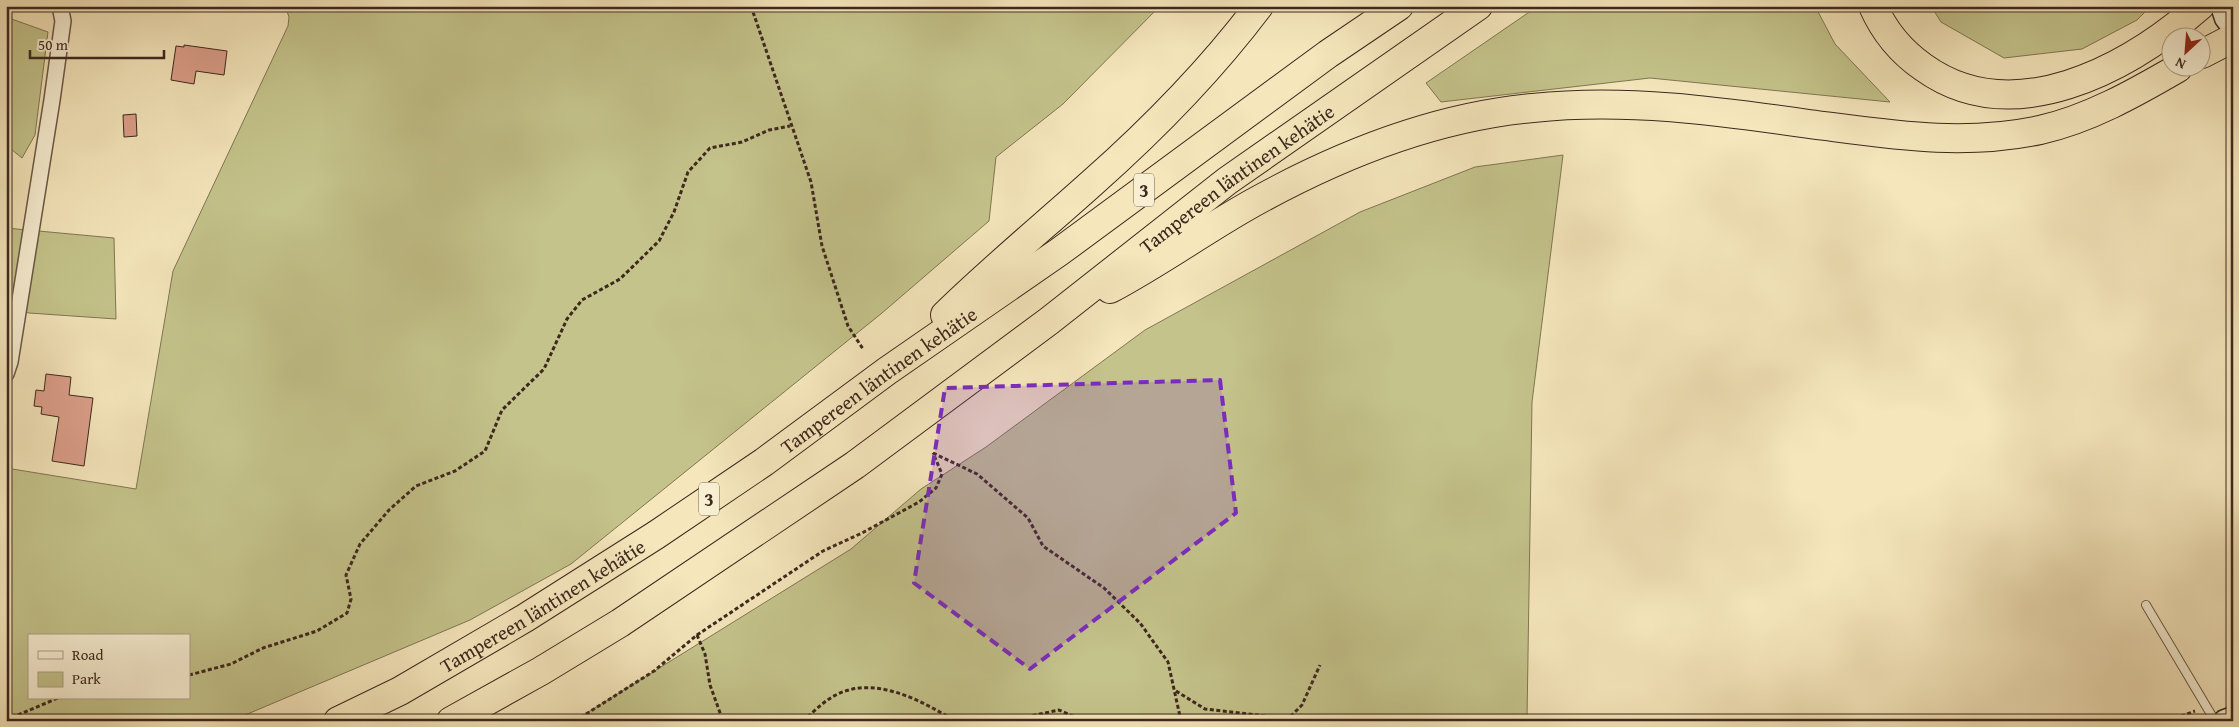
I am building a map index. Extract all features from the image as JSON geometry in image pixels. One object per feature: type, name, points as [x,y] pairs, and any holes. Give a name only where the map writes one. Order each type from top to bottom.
[{"type":"highway","points":[[887,371],[973,288],[1094,182],[1163,117],[1214,62],[1259,6]]},
{"type":"highway","name":"Tampereen läntinen kehätie","points":[[338,721],[400,691],[525,618],[656,535],[764,462],[887,371],[1059,252],[1328,54],[1399,6]]},
{"type":"highway","name":"Tampereen läntinen kehätie","points":[[451,721],[541,671],[620,623],[855,465],[1049,321],[1227,181],[1478,6]]},
{"type":"highway","points":[[1873,6],[1886,31],[1896,43],[1933,74],[1955,85],[2000,95],[2051,91],[2077,82],[2151,45],[2200,6]]},
{"type":"highway","points":[[2212,49],[2233,38]]},
{"type":"highway","points":[[1049,321],[1148,269],[1249,205],[1301,176],[1399,137],[1436,126],[1532,108],[1593,105],[1655,106],[1726,112],[1912,138],[1962,139],[2003,136],[2040,130],[2072,121],[2104,108],[2162,77]]},
{"type":"main road","points":[[2222,6],[2226,18],[2233,27]]},
{"type":"main road","points":[[2225,721],[2233,718]]},
{"type":"street","points":[[6,374],[10,362],[52,100],[63,21],[60,6]]},
{"type":"lane","points":[[2146,605],[2215,721]]},
{"type":"path","points":[[751,6],[790,126],[811,182],[822,246],[848,326],[863,349]]},
{"type":"path","points":[[190,675],[231,664],[263,648],[317,631],[347,613],[351,599],[346,575],[360,544],[389,510],[416,486],[455,471],[485,451],[502,410],[544,369],[567,319],[582,300],[620,279],[658,241],[674,212],[688,172],[710,148],[742,142],[769,130],[790,126]]},
{"type":"path","points":[[575,721],[654,671],[697,635],[823,551],[862,533],[919,502],[936,488],[942,474],[933,453],[977,474],[1028,518],[1042,546],[1104,588],[1140,623],[1168,662],[1181,721]]},
{"type":"path","points":[[697,635],[705,654],[710,685],[723,721]]},
{"type":"path","points":[[1288,719],[1302,706],[1320,666]]},
{"type":"path","points":[[803,721],[830,698],[864,686],[896,692],[938,710],[955,721]]},
{"type":"path","points":[[1175,690],[1205,709],[1310,721]]},
{"type":"path","points":[[6,720],[53,700]]},
{"type":"path","points":[[1007,721],[1059,710],[1084,721]]},
{"type":"highlighted area","points":[[1220,380],[1236,513],[1030,669],[914,583],[945,388]]},
{"type":"green space","points":[[285,6],[1160,6],[1063,104],[996,157],[989,221],[882,313],[571,564],[470,620],[231,721],[6,721],[6,468],[136,489],[173,271],[288,26],[289,17]]},
{"type":"green space","points":[[1538,6],[1815,6],[1835,44],[1890,102],[1650,78],[1441,102],[1426,83]]},
{"type":"green space","points":[[1931,6],[2151,6],[2137,20],[2082,49],[2004,58],[1941,22]]},
{"type":"green space","points":[[6,17],[48,32],[35,135],[22,158],[6,145]]},
{"type":"green space","points":[[1563,155],[1532,402],[1527,718],[1524,721],[574,721],[851,549],[921,489],[986,447],[1145,330],[1360,212],[1475,167]]},
{"type":"green space","points":[[6,228],[114,238],[116,319],[29,313],[11,309],[6,341]]},
{"type":"building","points":[[184,45],[227,51],[224,75],[196,71],[194,84],[171,80],[176,46],[184,47]]},
{"type":"building","points":[[136,114],[137,136],[124,137],[123,115]]},
{"type":"building","points":[[46,374],[71,377],[69,395],[93,398],[84,466],[52,461],[59,417],[41,414],[42,407],[34,406],[36,390],[44,391]]}]
